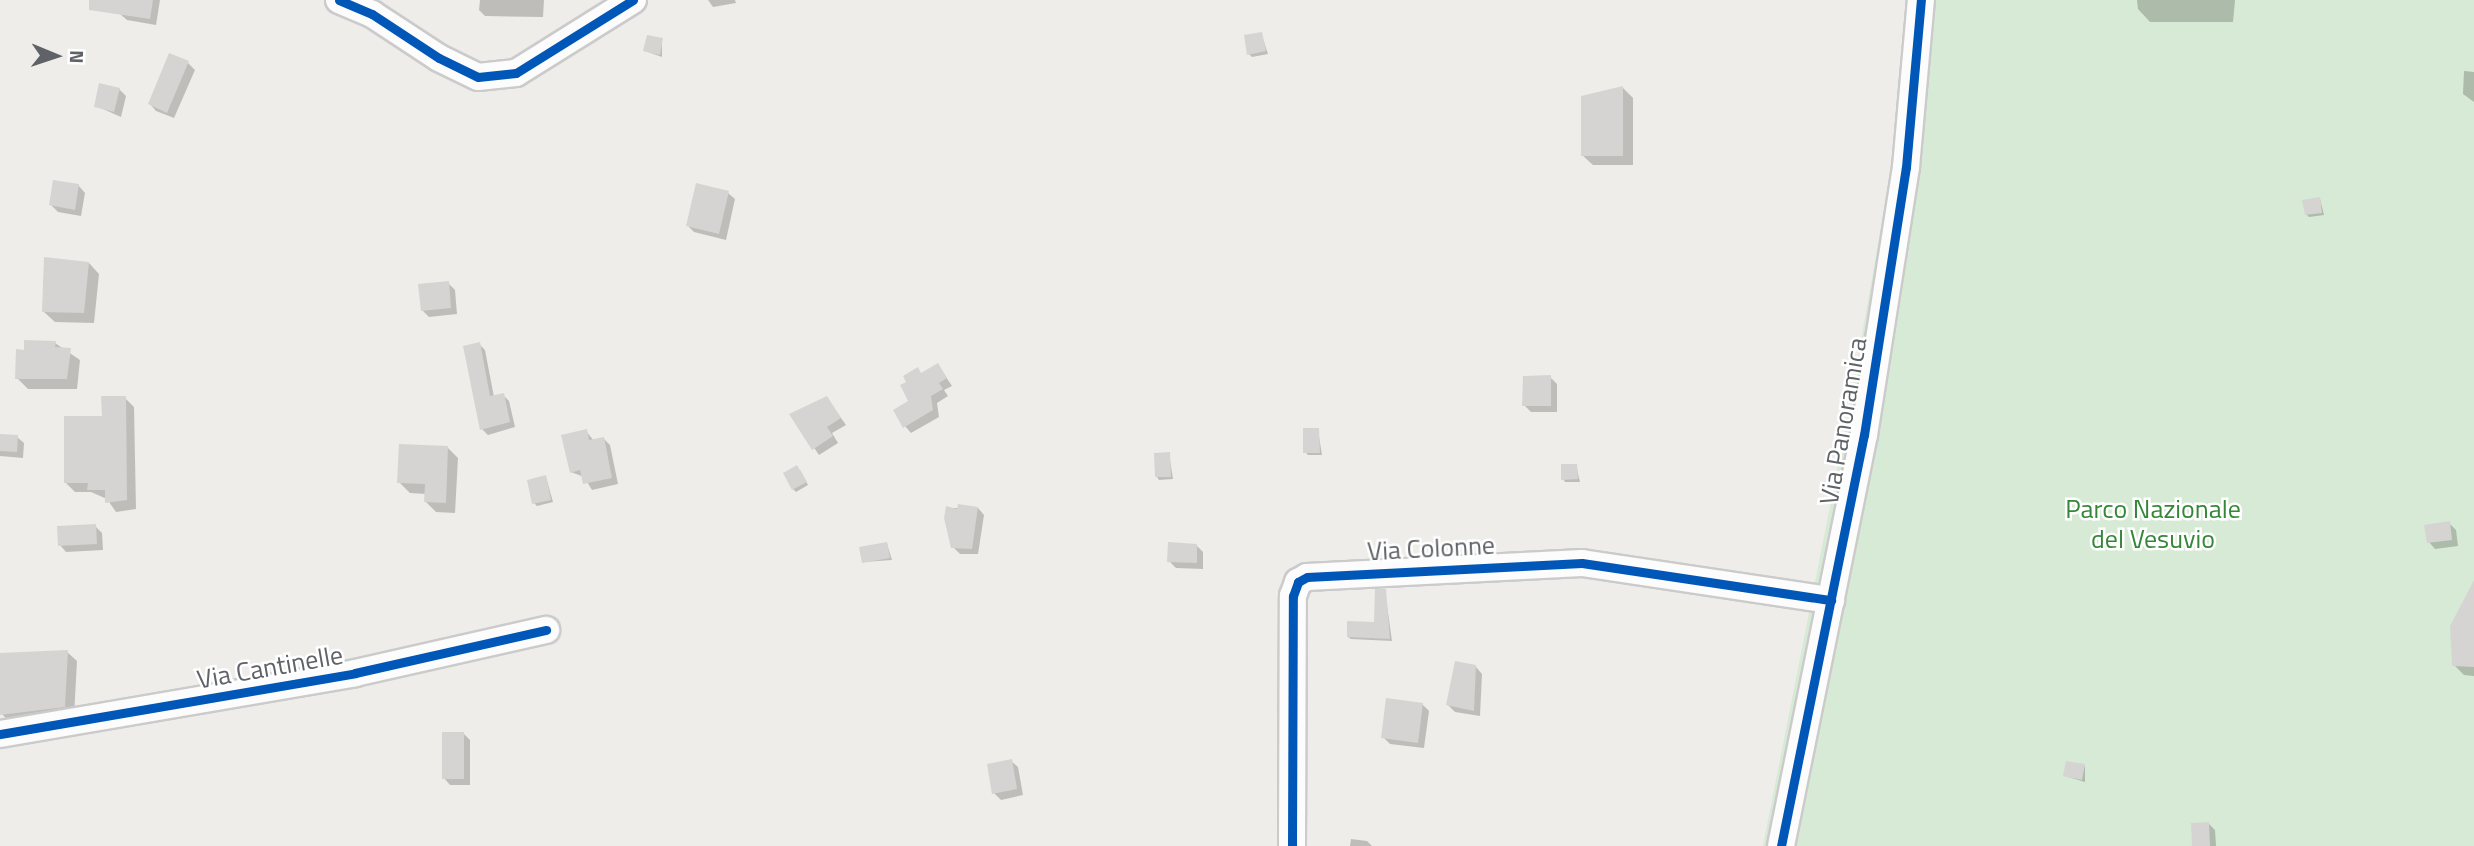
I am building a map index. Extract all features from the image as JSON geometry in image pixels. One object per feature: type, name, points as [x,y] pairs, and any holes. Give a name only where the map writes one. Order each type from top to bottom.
[{"type":"street","points":[[339,0],[372,14],[439,58],[478,77],[516,73],[634,0]]},
{"type":"street","name":"Via Panoramica","points":[[1781,846],[1864,435],[1906,167],[1921,0]]},
{"type":"street","name":"Via Colonne","points":[[1292,846],[1293,596],[1298,582],[1307,577],[1582,563],[1831,600]]},
{"type":"street","name":"Via Cantinelle","points":[[0,734],[355,673],[546,630]]},
{"type":"green space","name":"Parco Nazionale del Vesuvio","points":[[1910,0],[2474,0],[2474,846],[1763,846],[1848,415],[1907,79]]},
{"type":"building","points":[[89,0],[153,0],[150,19],[89,10]]},
{"type":"building","points":[[1262,32],[1266,51],[1247,55],[1244,35]]},
{"type":"building","points":[[647,35],[663,38],[660,55],[643,51]]},
{"type":"building","points":[[169,53],[189,61],[167,113],[148,104]]},
{"type":"building","points":[[99,83],[120,88],[114,112],[94,107]]},
{"type":"building","points":[[1623,86],[1623,156],[1581,156],[1581,96]]},
{"type":"building","points":[[53,180],[79,184],[75,210],[49,205]]},
{"type":"building","points":[[696,183],[729,191],[719,234],[686,226]]},
{"type":"building","points":[[2320,197],[2322,213],[2305,215],[2302,200]]},
{"type":"building","points":[[44,257],[89,262],[84,313],[42,312]]},
{"type":"building","points":[[449,281],[451,308],[421,311],[418,284]]},
{"type":"building","points":[[24,340],[56,341],[55,347],[71,348],[67,379],[15,379],[16,349],[24,350]]},
{"type":"building","points":[[480,342],[490,396],[504,393],[510,422],[480,430],[463,346]]},
{"type":"building","points":[[938,363],[947,378],[939,383],[943,389],[931,396],[933,410],[903,428],[893,410],[908,401],[900,385],[906,382],[903,376],[918,367],[921,373]]},
{"type":"building","points":[[1551,375],[1551,406],[1522,406],[1523,376]]},
{"type":"building","points":[[101,396],[126,396],[127,500],[105,503],[105,490],[87,490],[88,483],[64,483],[64,416],[102,416]]},
{"type":"building","points":[[827,396],[841,418],[827,427],[833,436],[812,450],[789,414]]},
{"type":"building","points":[[1303,428],[1319,428],[1320,453],[1303,453]]},
{"type":"building","points":[[587,429],[589,440],[604,437],[612,478],[583,484],[580,470],[570,473],[561,435]]},
{"type":"building","points":[[0,434],[18,435],[17,452],[0,451]]},
{"type":"building","points":[[399,444],[448,446],[446,503],[424,502],[425,484],[397,483]]},
{"type":"building","points":[[1170,452],[1171,477],[1155,477],[1154,453]]},
{"type":"building","points":[[1561,464],[1577,464],[1578,479],[1561,480]]},
{"type":"building","points":[[797,465],[807,482],[792,490],[783,473]]},
{"type":"building","points":[[546,475],[551,500],[532,504],[527,480]]},
{"type":"building","points":[[958,504],[978,507],[972,549],[951,548],[944,518],[946,506],[957,509]]},
{"type":"building","points":[[2450,521],[2452,540],[2427,543],[2424,525]]},
{"type":"building","points":[[96,524],[97,544],[58,546],[57,526]]},
{"type":"building","points":[[887,542],[890,558],[862,563],[859,547]]},
{"type":"building","points":[[1168,542],[1197,544],[1197,563],[1167,562]]},
{"type":"building","points":[[2474,580],[2474,667],[2452,666],[2450,626]]},
{"type":"building","points":[[1375,589],[1386,589],[1390,639],[1347,637],[1347,621],[1374,622]]},
{"type":"building","points":[[68,650],[65,707],[0,715],[0,653]]},
{"type":"building","points":[[1455,661],[1476,665],[1474,711],[1446,705]]},
{"type":"building","points":[[1386,698],[1423,703],[1418,743],[1381,738]]},
{"type":"building","points":[[442,732],[464,732],[464,779],[442,779]]},
{"type":"building","points":[[1012,759],[1017,789],[992,794],[987,764]]},
{"type":"building","points":[[2066,761],[2085,764],[2082,780],[2063,776]]},
{"type":"building","points":[[2209,822],[2210,846],[2192,846],[2191,823]]},
{"type":"cycle path","points":[[339,0],[372,14],[439,58],[478,77],[516,73],[633,0]]},
{"type":"cycle path","points":[[1781,846],[1864,435],[1906,167],[1921,0]]},
{"type":"cycle path","points":[[1292,846],[1293,596],[1298,582],[1307,577],[1582,563],[1831,600]]},
{"type":"cycle path","points":[[0,734],[355,673],[546,630]]}]
